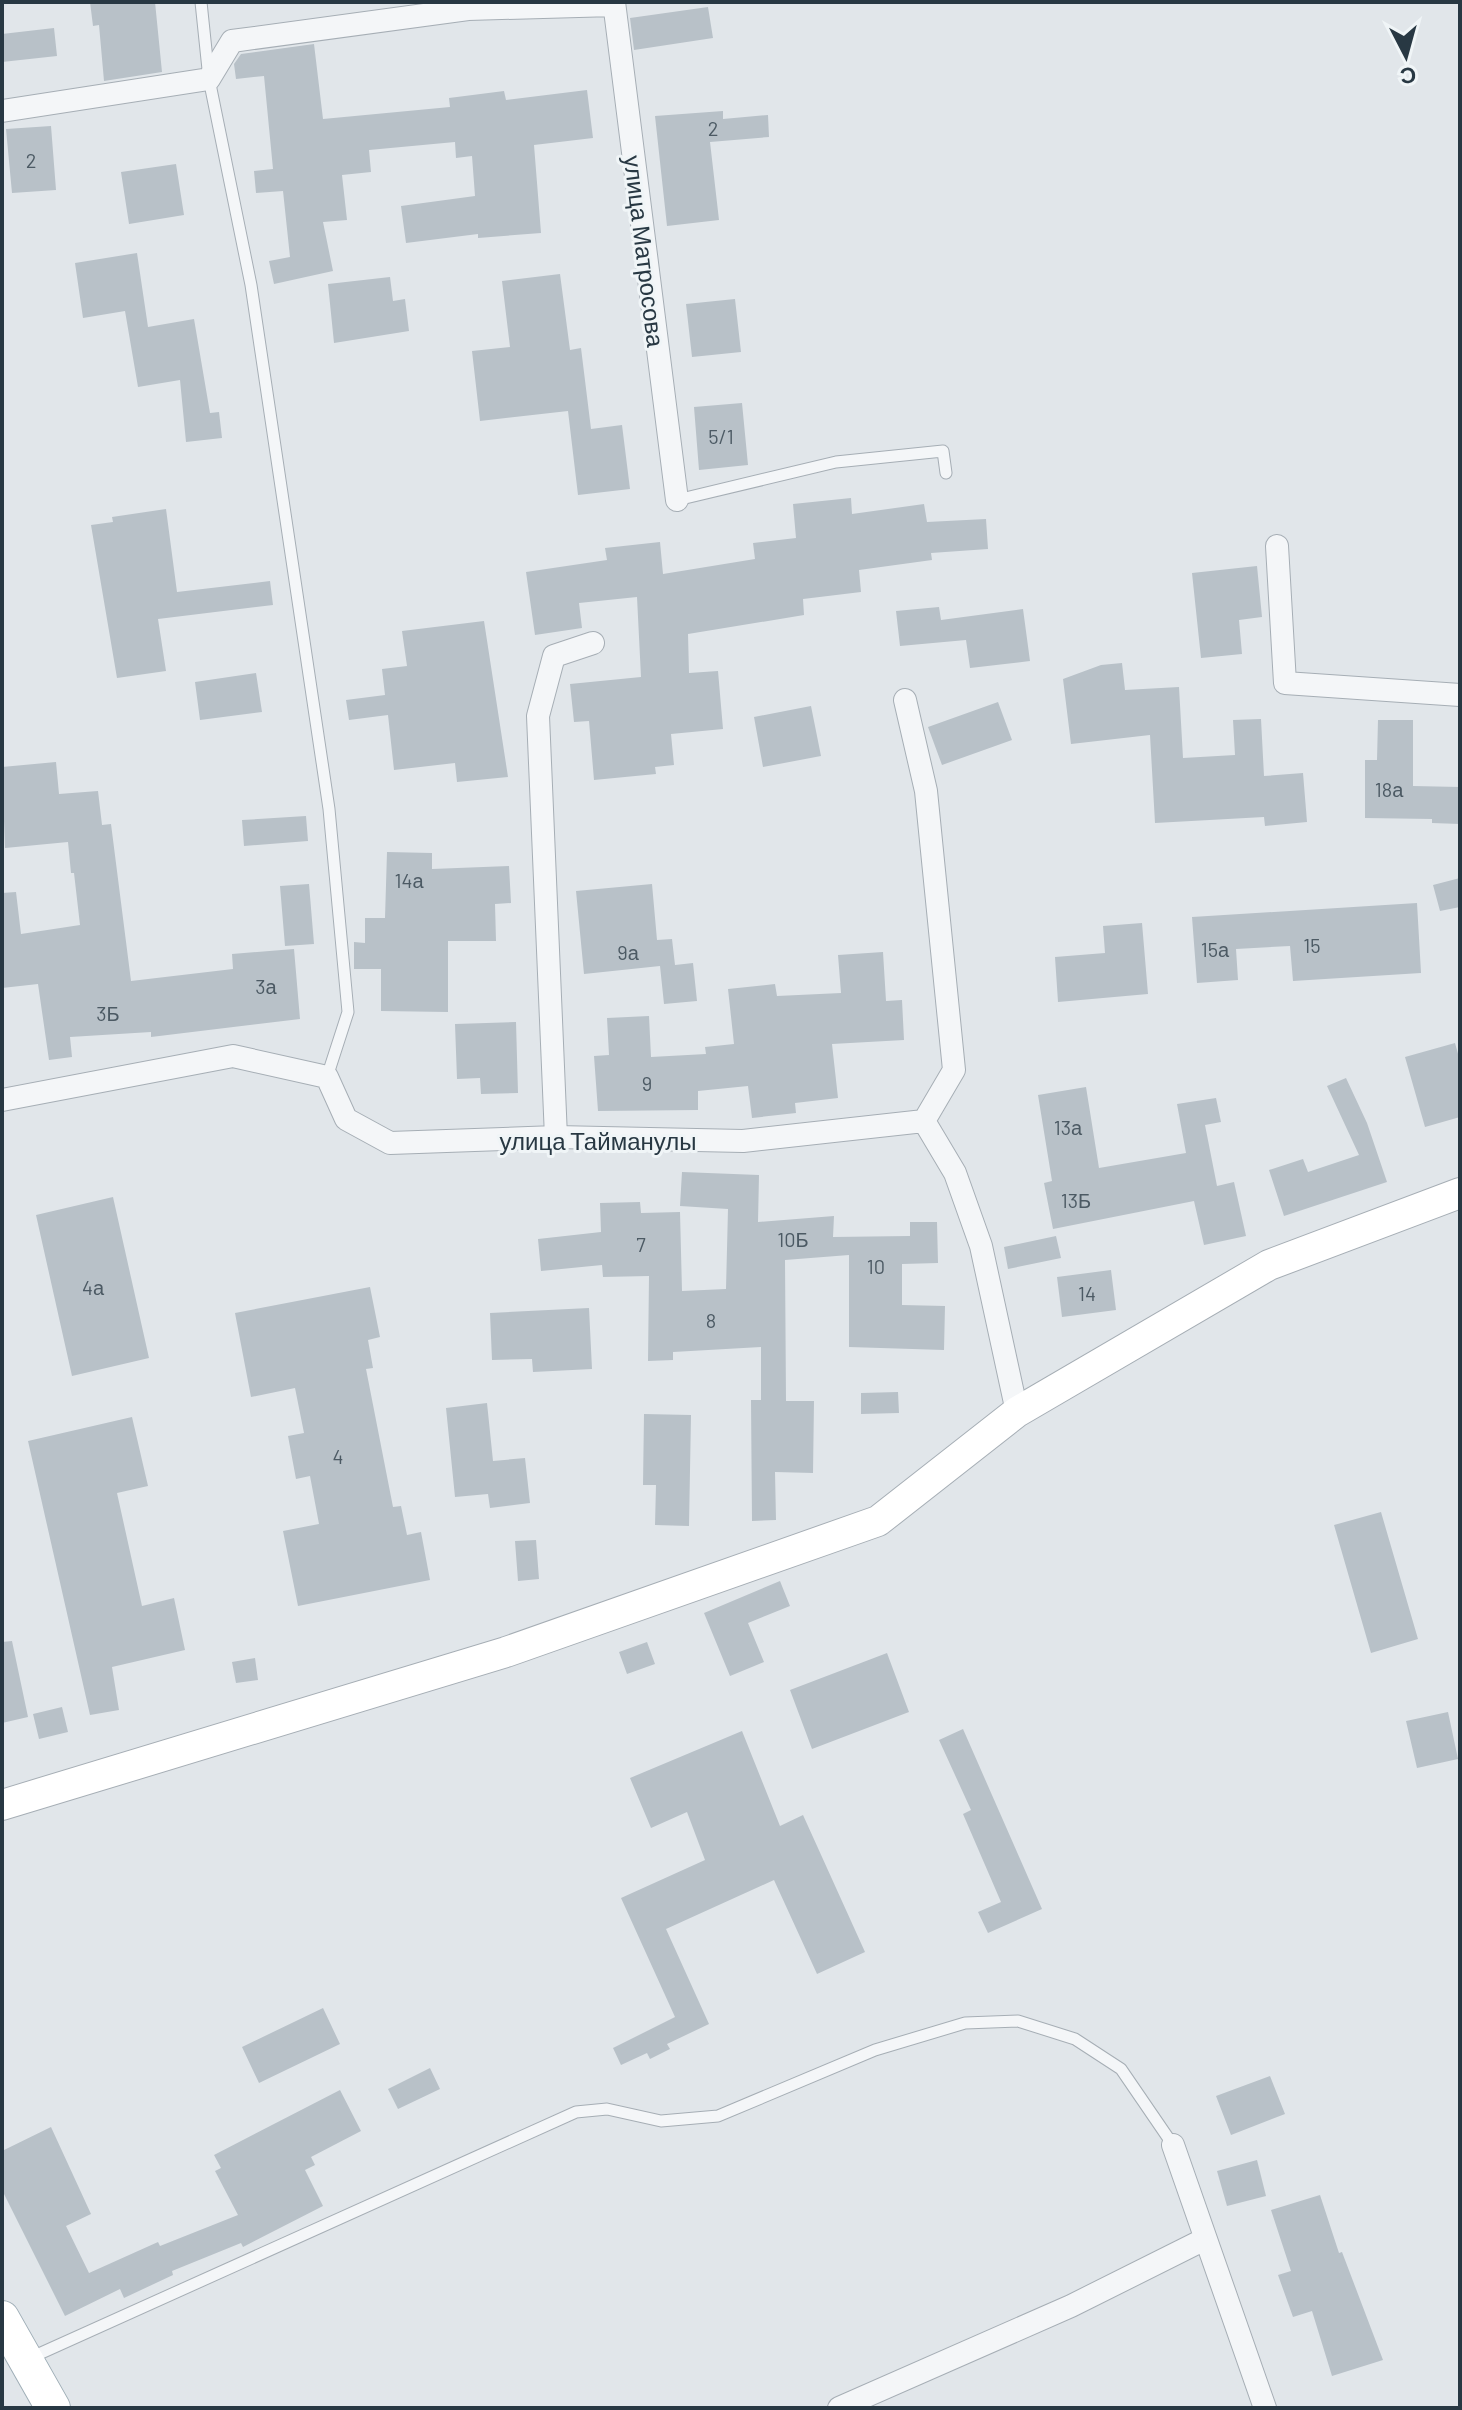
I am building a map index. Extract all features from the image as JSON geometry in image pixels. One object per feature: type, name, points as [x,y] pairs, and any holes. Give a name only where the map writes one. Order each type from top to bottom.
[{"type":"main road","points":[[2,1805],[506,1652],[878,1521],[1017,1412],[1269,1265],[1460,1193]]},
{"type":"main road","points":[[2,2318],[53,2408]]},
{"type":"street","points":[[2,111],[209,79],[232,41],[468,9],[614,4]]},
{"type":"street","name":"улица Матросова","points":[[614,4],[677,500]]},
{"type":"street","points":[[1277,546],[1285,683],[1460,695]]},
{"type":"street","points":[[556,1137],[538,716],[554,656],[593,643]]},
{"type":"street","points":[[905,700],[926,791],[954,1070],[924,1121],[955,1173],[981,1246],[1017,1412]]},
{"type":"street","points":[[2,1100],[233,1056],[327,1077]]},
{"type":"street","name":"улица Тайманулы","points":[[327,1077],[346,1119],[390,1143],[556,1137],[743,1141],[924,1121]]},
{"type":"street","points":[[1173,2145],[1265,2408]]},
{"type":"street","points":[[839,2408],[1071,2306],[1205,2239]]},
{"type":"lane","points":[[201,2],[209,79],[251,285],[329,809],[348,1012],[327,1077]]},
{"type":"lane","points":[[677,500],[836,462],[943,451],[946,473]]},
{"type":"lane","points":[[26,2360],[576,2112],[607,2109],[661,2121],[718,2116],[875,2050],[965,2023],[1018,2021],[1075,2039],[1121,2069],[1173,2145]]},
{"type":"building","points":[[90,2],[155,2],[162,72],[104,81],[99,25],[93,26]]},
{"type":"building","points":[[708,7],[713,38],[634,50],[630,18]]},
{"type":"building","points":[[54,28],[57,56],[2,62],[2,34]]},
{"type":"building","points":[[314,44],[323,119],[450,107],[449,98],[504,91],[506,100],[587,90],[593,138],[534,145],[541,233],[478,238],[478,234],[406,243],[401,206],[475,196],[472,156],[456,158],[455,142],[369,150],[371,172],[342,175],[347,220],[323,222],[333,271],[274,284],[269,261],[290,257],[283,191],[256,193],[254,171],[273,169],[264,76],[236,79],[234,64],[241,54]]},
{"type":"building","points":[[723,111],[723,119],[768,115],[769,137],[710,142],[719,220],[667,226],[655,116]]},
{"type":"building","points":[[51,126],[56,190],[12,193],[6,129]]},
{"type":"building","points":[[176,164],[184,215],[129,224],[121,172]]},
{"type":"building","points":[[137,253],[148,327],[194,319],[210,413],[219,412],[222,438],[186,442],[180,380],[138,387],[125,311],[83,318],[75,263]]},
{"type":"building","points":[[560,274],[570,350],[581,348],[591,429],[622,425],[630,489],[578,495],[568,411],[480,421],[472,351],[510,347],[502,281]]},
{"type":"building","points":[[390,277],[393,301],[405,299],[409,331],[334,343],[328,284]]},
{"type":"building","points":[[735,299],[741,352],[692,357],[686,304]]},
{"type":"building","points":[[742,403],[748,465],[699,470],[694,407]]},
{"type":"building","points":[[851,498],[852,514],[924,504],[927,522],[986,519],[988,549],[931,553],[932,560],[859,570],[861,592],[803,599],[804,615],[688,634],[689,673],[718,671],[723,729],[671,734],[674,765],[655,767],[656,774],[594,780],[589,721],[574,722],[570,684],[641,677],[637,597],[579,603],[582,628],[535,635],[526,572],[607,560],[605,548],[660,542],[663,574],[755,559],[753,543],[796,538],[793,504]]},
{"type":"building","points":[[166,509],[177,592],[270,581],[273,605],[158,619],[166,671],[117,678],[91,525],[113,522],[112,517]]},
{"type":"building","points":[[1257,566],[1262,617],[1239,620],[1242,654],[1201,658],[1192,573]]},
{"type":"building","points":[[939,607],[941,620],[1023,609],[1030,661],[970,668],[966,640],[900,646],[896,611]]},
{"type":"building","points":[[484,621],[508,777],[457,782],[455,763],[394,770],[388,715],[349,720],[346,700],[385,695],[382,669],[407,666],[402,631]]},
{"type":"building","points":[[1122,663],[1125,690],[1179,687],[1183,758],[1235,755],[1233,720],[1261,719],[1264,776],[1303,773],[1307,822],[1265,826],[1264,817],[1155,823],[1150,735],[1071,744],[1063,679],[1101,665]]},
{"type":"building","points":[[256,673],[262,712],[200,720],[195,682]]},
{"type":"building","points":[[998,702],[1012,740],[942,765],[928,727]]},
{"type":"building","points":[[811,706],[821,756],[763,767],[754,717]]},
{"type":"building","points":[[1378,720],[1413,720],[1413,786],[1460,787],[1460,824],[1432,823],[1432,819],[1365,818],[1365,760],[1377,760]]},
{"type":"building","points":[[56,762],[59,794],[98,791],[102,825],[111,824],[131,981],[233,969],[232,954],[294,949],[300,1019],[151,1037],[151,1032],[70,1037],[72,1057],[49,1060],[38,984],[2,988],[2,893],[16,892],[21,934],[80,925],[74,873],[71,873],[68,842],[5,848],[2,767]]},
{"type":"building","points":[[306,816],[308,841],[244,846],[242,820]]},
{"type":"building","points":[[387,852],[432,853],[432,869],[509,866],[511,903],[495,904],[496,941],[448,941],[448,1012],[381,1011],[381,969],[354,969],[354,942],[365,943],[365,918],[385,918]]},
{"type":"building","points":[[1460,878],[1460,907],[1440,911],[1433,885]]},
{"type":"building","points":[[309,884],[314,944],[285,946],[280,886]]},
{"type":"building","points":[[652,884],[657,940],[672,939],[675,965],[693,963],[697,1001],[664,1004],[660,966],[584,974],[576,891]]},
{"type":"building","points":[[1417,903],[1421,973],[1293,981],[1290,946],[1236,949],[1238,980],[1197,983],[1192,917]]},
{"type":"building","points":[[1142,923],[1148,994],[1058,1002],[1055,957],[1105,953],[1103,926]]},
{"type":"building","points":[[883,952],[886,1001],[902,1000],[904,1040],[832,1044],[838,1098],[795,1103],[796,1113],[752,1118],[748,1086],[698,1091],[698,1110],[598,1111],[594,1056],[609,1055],[607,1018],[649,1016],[651,1057],[706,1054],[705,1047],[734,1044],[728,989],[775,984],[777,996],[841,993],[838,955]]},
{"type":"building","points":[[516,1022],[518,1093],[481,1094],[480,1078],[457,1079],[455,1024]]},
{"type":"building","points":[[1455,1043],[1460,1061],[1460,1117],[1425,1127],[1405,1057]]},
{"type":"building","points":[[1346,1078],[1367,1123],[1387,1182],[1284,1216],[1269,1170],[1303,1159],[1308,1172],[1359,1155],[1327,1086]]},
{"type":"building","points":[[1086,1087],[1099,1168],[1186,1153],[1177,1104],[1216,1098],[1221,1122],[1205,1125],[1217,1186],[1234,1182],[1246,1236],[1204,1245],[1194,1201],[1053,1229],[1044,1183],[1052,1181],[1038,1095]]},
{"type":"building","points":[[682,1172],[759,1175],[758,1222],[834,1216],[833,1237],[910,1236],[910,1222],[937,1222],[938,1263],[902,1264],[902,1305],[945,1306],[944,1350],[849,1347],[849,1255],[785,1260],[786,1401],[814,1401],[813,1473],[775,1472],[776,1520],[752,1521],[751,1400],[761,1400],[761,1347],[673,1352],[673,1360],[648,1361],[649,1276],[603,1277],[602,1265],[541,1271],[538,1239],[601,1232],[600,1203],[640,1202],[641,1213],[680,1212],[682,1291],[726,1289],[728,1209],[680,1206]]},
{"type":"building","points":[[113,1197],[149,1358],[72,1376],[36,1215]]},
{"type":"building","points":[[1056,1236],[1061,1258],[1008,1269],[1004,1247]]},
{"type":"building","points":[[1111,1270],[1116,1310],[1062,1317],[1057,1277]]},
{"type":"building","points":[[370,1287],[380,1337],[368,1340],[373,1368],[366,1369],[393,1507],[401,1506],[407,1535],[421,1532],[430,1580],[298,1606],[283,1531],[319,1524],[310,1476],[296,1479],[288,1436],[304,1433],[295,1388],[251,1397],[235,1313]]},
{"type":"building","points":[[589,1308],[592,1369],[533,1372],[532,1359],[492,1360],[490,1313]]},
{"type":"building","points":[[898,1392],[899,1413],[861,1414],[861,1393]]},
{"type":"building","points":[[487,1403],[493,1461],[525,1458],[530,1503],[490,1508],[488,1494],[455,1497],[446,1408]]},
{"type":"building","points":[[644,1414],[691,1415],[689,1526],[655,1525],[656,1485],[643,1485]]},
{"type":"building","points":[[132,1417],[148,1486],[117,1493],[142,1606],[174,1598],[185,1650],[112,1667],[119,1710],[90,1715],[28,1441]]},
{"type":"building","points":[[1381,1512],[1418,1639],[1371,1653],[1334,1525]]},
{"type":"building","points":[[536,1540],[539,1579],[518,1581],[515,1541]]},
{"type":"building","points":[[780,1581],[790,1606],[748,1623],[764,1662],[730,1676],[704,1613]]},
{"type":"building","points":[[12,1641],[28,1717],[2,1723],[2,1642]]},
{"type":"building","points":[[647,1642],[655,1664],[627,1674],[619,1652]]},
{"type":"building","points":[[887,1653],[909,1712],[812,1749],[790,1690]]},
{"type":"building","points":[[255,1658],[258,1680],[236,1683],[232,1662]]},
{"type":"building","points":[[62,1707],[68,1732],[39,1739],[33,1714]]},
{"type":"building","points":[[1448,1712],[1458,1759],[1417,1768],[1406,1721]]},
{"type":"building","points":[[963,1729],[1042,1909],[988,1933],[978,1912],[1001,1902],[963,1814],[971,1810],[939,1740]]},
{"type":"building","points":[[742,1731],[780,1826],[803,1815],[865,1952],[817,1974],[774,1880],[666,1929],[709,2024],[667,2044],[670,2049],[650,2059],[647,2053],[621,2065],[613,2048],[675,2017],[621,1898],[705,1860],[687,1812],[651,1828],[630,1778]]},
{"type":"building","points":[[323,2008],[340,2044],[259,2083],[242,2047]]},
{"type":"building","points":[[430,2068],[440,2089],[398,2109],[388,2089]]},
{"type":"building","points":[[1270,2076],[1285,2114],[1231,2135],[1216,2096]]},
{"type":"building","points":[[340,2090],[361,2131],[311,2157],[315,2165],[305,2170],[323,2206],[243,2247],[241,2243],[172,2271],[173,2275],[124,2298],[120,2289],[65,2316],[2,2190],[2,2151],[51,2127],[91,2214],[66,2226],[89,2273],[158,2242],[160,2246],[238,2215],[215,2171],[221,2168],[214,2155]]},
{"type":"building","points":[[1257,2160],[1266,2196],[1227,2206],[1217,2171]]},
{"type":"building","points":[[1320,2195],[1339,2253],[1342,2252],[1383,2360],[1332,2376],[1312,2311],[1293,2317],[1278,2275],[1291,2271],[1271,2210]]}]
